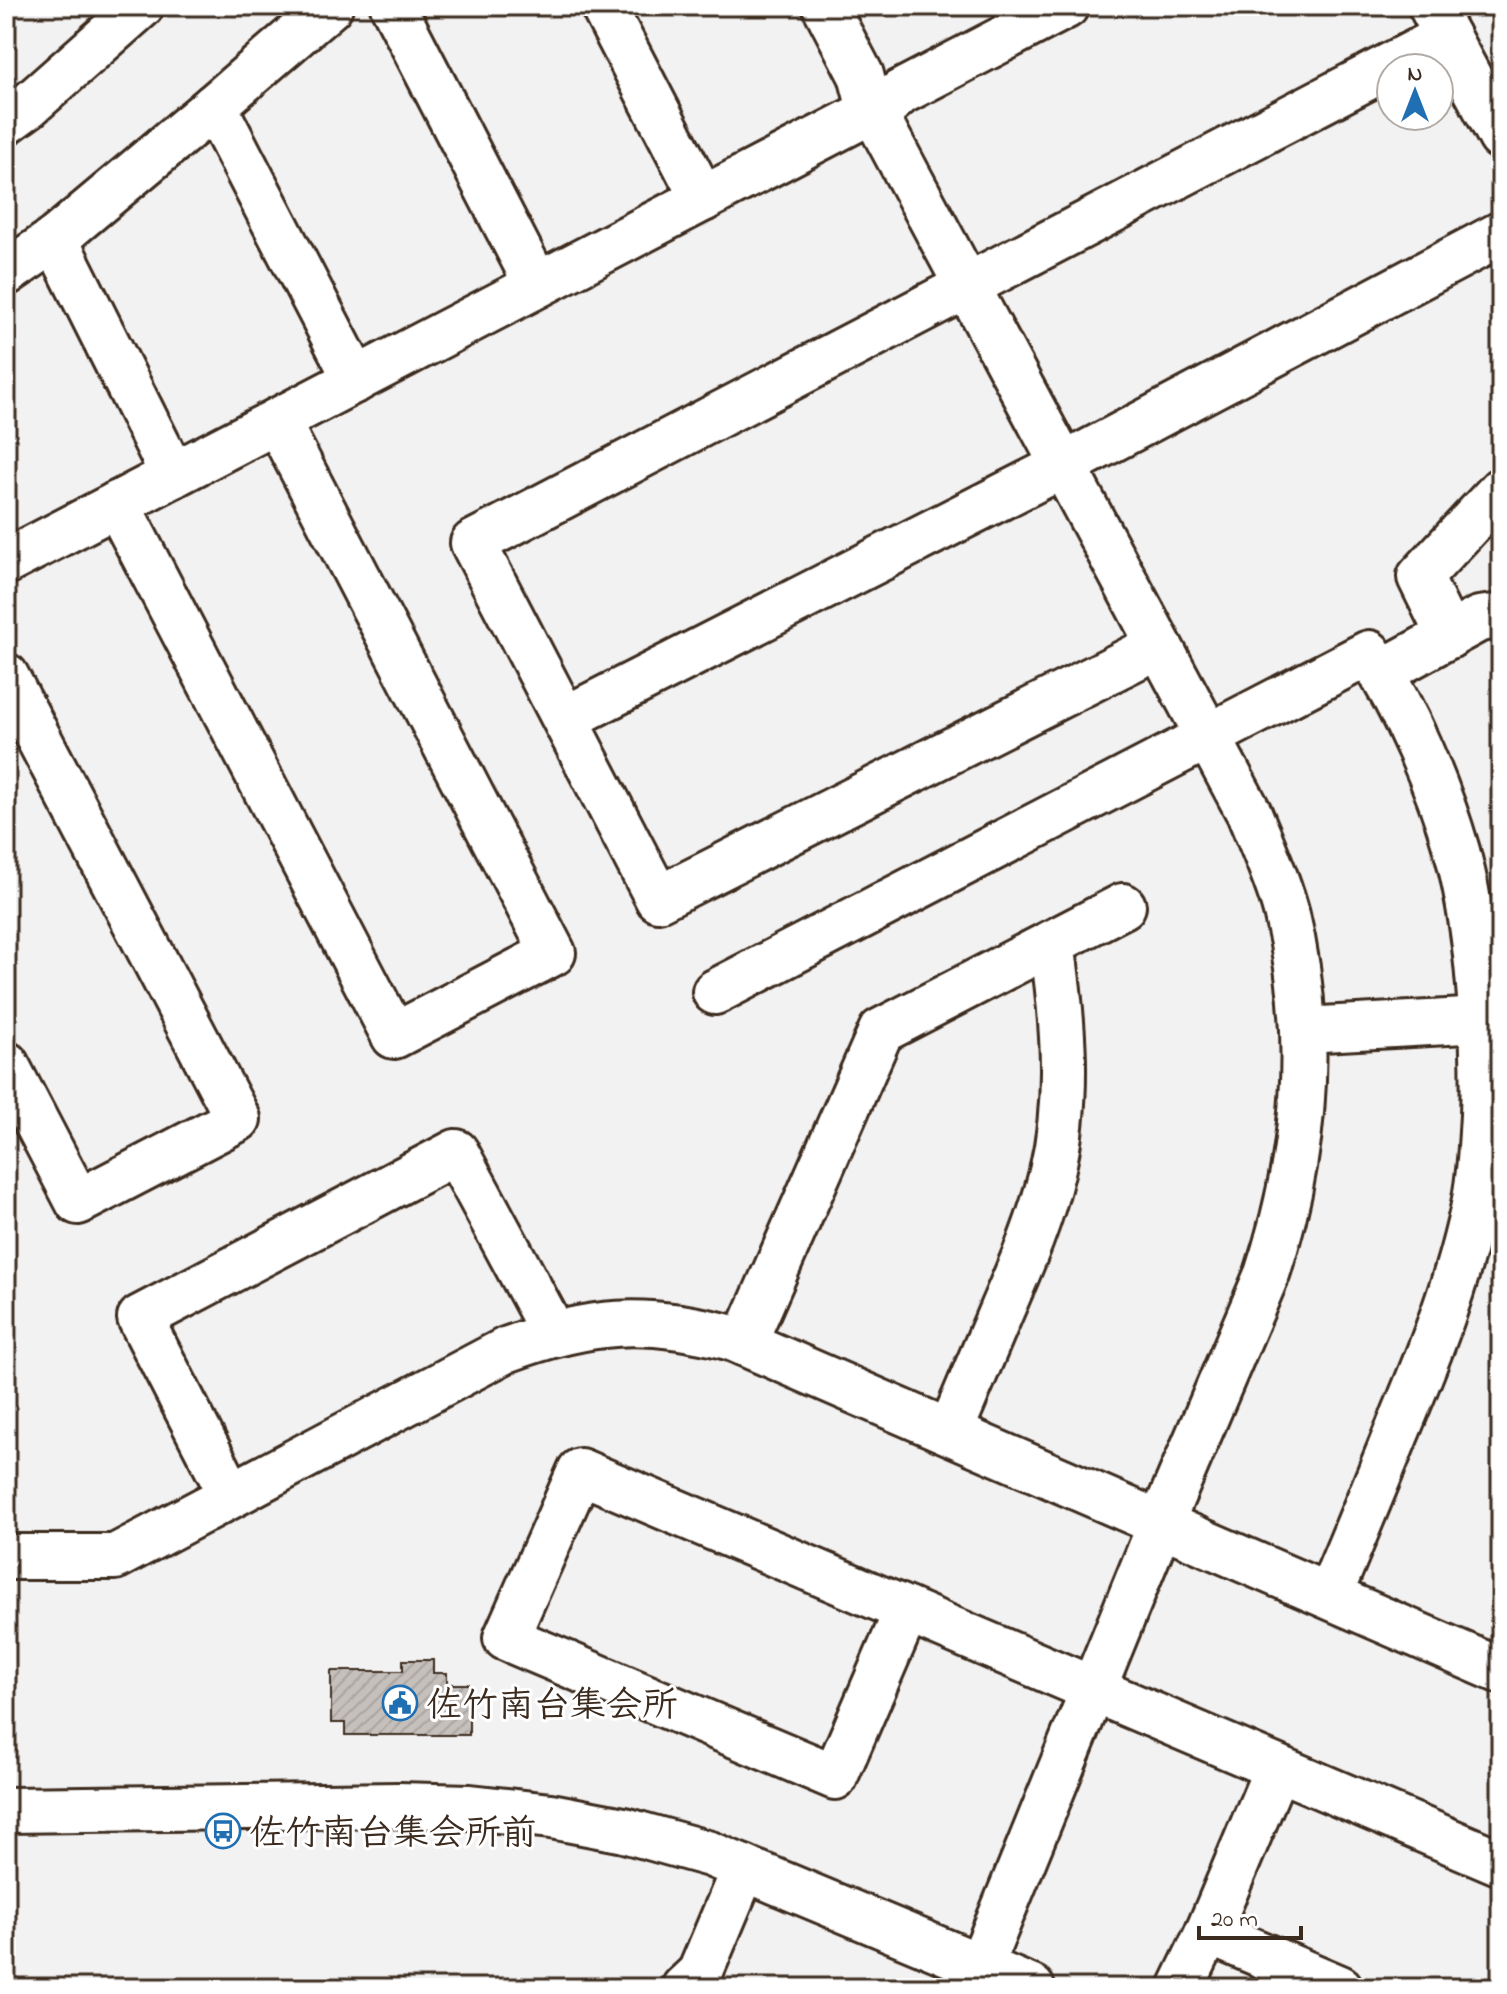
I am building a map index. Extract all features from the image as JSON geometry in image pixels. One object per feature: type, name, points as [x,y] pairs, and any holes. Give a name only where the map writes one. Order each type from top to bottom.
[{"type":"street","points":[[6,122],[141,6]]},
{"type":"street","points":[[6,273],[55,239],[330,6]]},
{"type":"street","points":[[393,6],[537,285]]},
{"type":"street","points":[[603,6],[703,199]]},
{"type":"street","points":[[825,6],[861,75],[872,117],[881,125],[1249,813],[1285,908],[1296,962],[1304,1030],[1299,1142],[1281,1232],[1267,1274],[1161,1523],[980,1967]]},
{"type":"street","points":[[6,562],[858,118],[872,117],[901,92],[1041,12]]},
{"type":"street","points":[[1158,646],[658,899],[473,543],[966,286],[1439,21],[1501,137]]},
{"type":"street","points":[[214,106],[356,380]]},
{"type":"street","points":[[565,719],[1064,465],[1501,234]]},
{"type":"street","points":[[55,239],[173,475]]},
{"type":"street","points":[[117,504],[394,1036],[553,953],[277,421]]},
{"type":"street","points":[[1449,636],[1420,577],[1501,490]]},
{"type":"street","points":[[1382,672],[1479,619],[1501,616]]},
{"type":"street","points":[[715,992],[1369,653],[1382,672],[1441,800],[1458,854],[1492,1020],[1484,1089],[1481,1156],[1486,1223],[1456,1278],[1423,1369],[1329,1596]]},
{"type":"street","points":[[6,676],[238,1119],[78,1202],[6,1064]]},
{"type":"street","points":[[744,1343],[881,1031],[1123,906]]},
{"type":"street","points":[[950,1432],[1023,1261],[1052,1171],[1062,1107],[1063,1048],[1060,996],[1052,943]]},
{"type":"street","points":[[1304,1030],[1492,1020]]},
{"type":"street","points":[[231,1495],[140,1318],[456,1152],[554,1334]]},
{"type":"street","points":[[6,1557],[115,1557],[506,1350],[554,1334],[629,1322],[701,1330],[732,1338],[1501,1671]]},
{"type":"street","points":[[907,1610],[835,1777],[506,1638],[580,1471],[1093,1689],[1501,1863]]},
{"type":"street","points":[[1181,1988],[1277,1768]]},
{"type":"street","points":[[6,1810],[399,1805],[470,1807],[551,1816],[624,1830],[710,1854],[1032,1988]]},
{"type":"street","points":[[684,1988],[700,1973],[744,1868]]},
{"type":"street","points":[[1208,1932],[1340,1988]]},
{"type":"building","name":"佐竹南台集会所","points":[[403,1660],[433,1660],[433,1673],[447,1673],[447,1684],[469,1684],[469,1735],[345,1735],[345,1723],[331,1723],[331,1671],[403,1671]]},
{"type":"place","name":"佐竹南台集会所","points":[[400,1703]]},
{"type":"place","name":"佐竹南台集会所前","points":[[223,1831]]}]
